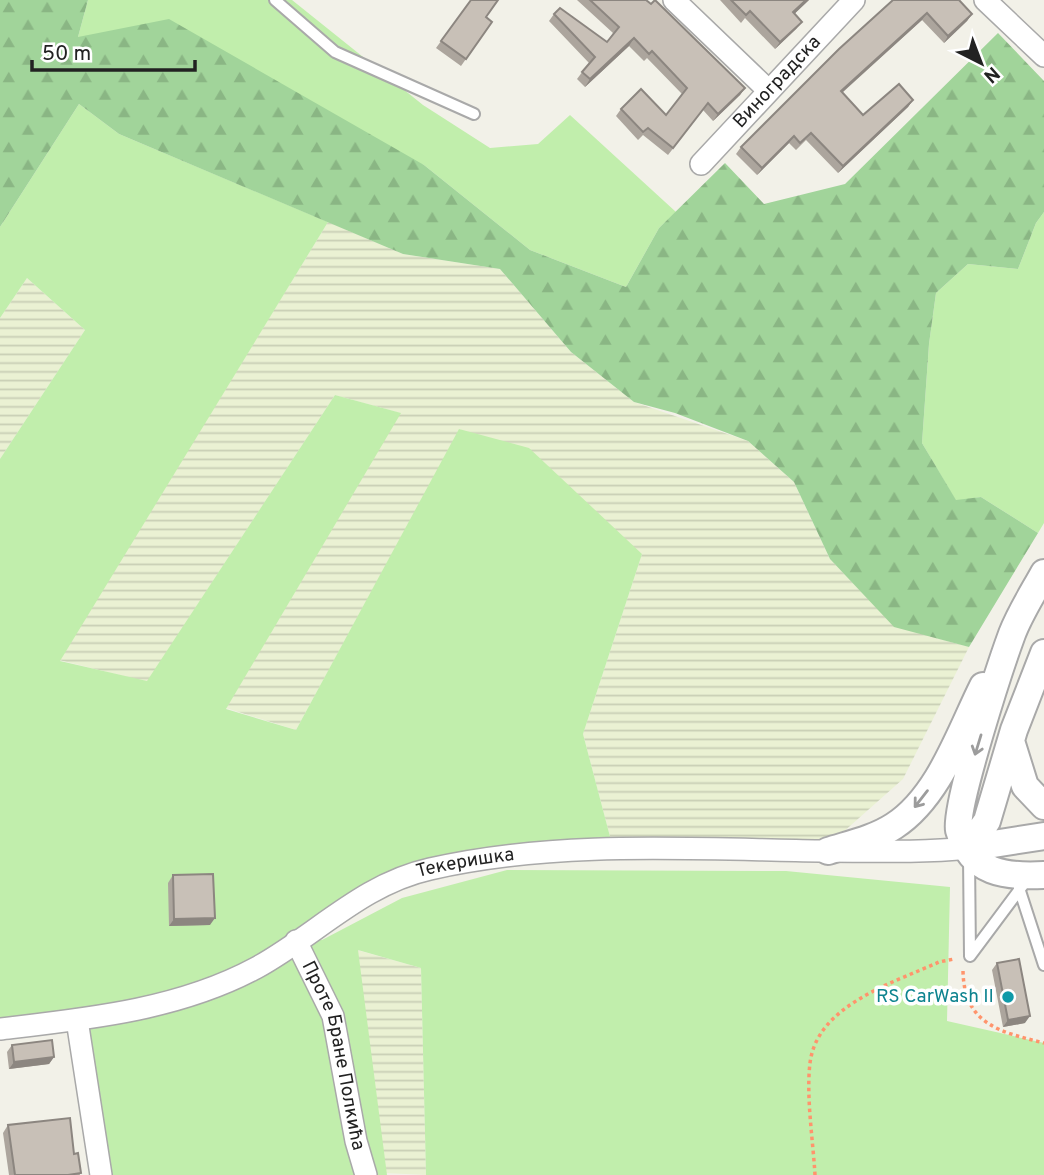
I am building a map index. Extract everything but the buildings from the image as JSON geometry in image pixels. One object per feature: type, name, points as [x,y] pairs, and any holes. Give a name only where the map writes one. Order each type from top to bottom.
[{"type":"street","points":[[674,0],[768,90]]},
{"type":"street","name":"Виноградска","points":[[701,164],[854,0]]},
{"type":"street","points":[[985,0],[1044,56]]},
{"type":"street","points":[[828,851],[872,838],[893,827],[924,796],[1044,573]]},
{"type":"street","points":[[1013,633],[960,810],[960,831],[968,848],[984,866],[997,874],[1031,880]]},
{"type":"street","points":[[968,848],[987,821],[1011,740],[1044,653]]},
{"type":"street","points":[[1011,740],[1024,786],[1044,806]]},
{"type":"street","points":[[968,848],[1044,836]]},
{"type":"street","name":"Текеришка","points":[[0,1029],[77,1020],[178,999],[224,984],[258,967],[376,890],[427,869],[540,853],[613,848],[914,851],[968,848]]},
{"type":"street","name":"Проте Бране Полкића","points":[[296,941],[333,1016],[356,1141],[366,1175]]},
{"type":"street","points":[[77,1020],[101,1175]]},
{"type":"lane","points":[[275,0],[335,52],[474,114]]},
{"type":"lane","points":[[968,848],[970,956]]},
{"type":"lane","points":[[970,956],[1031,880]]},
{"type":"lane","points":[[1031,880],[1044,965]]},
{"type":"path","points":[[970,956],[963,971],[963,988],[981,1019],[995,1030],[1044,1043]]},
{"type":"path","points":[[815,1175],[810,1062],[820,1033],[844,1008],[939,962],[970,956]]},
{"type":"green space","points":[[0,0],[88,0],[78,37],[169,19],[424,165],[530,250],[626,287],[659,228],[725,163],[764,204],[845,184],[998,33],[1044,81],[1044,212],[1036,223],[1018,269],[968,264],[936,293],[929,344],[922,443],[956,500],[981,497],[1038,533],[969,647],[894,627],[830,559],[794,482],[748,441],[675,413],[634,402],[571,352],[500,269],[403,254],[119,134],[79,104],[0,227]]},
{"type":"green space","points":[[88,0],[292,0],[423,105],[490,148],[538,144],[570,115],[676,212],[659,228],[626,287],[530,250],[424,165],[78,37]]},
{"type":"green space","points":[[79,104],[119,134],[328,222],[60,661],[147,681],[335,395],[401,413],[226,709],[296,730],[459,429],[529,448],[642,554],[583,734],[613,848],[427,869],[298,941],[322,940],[402,898],[507,870],[786,871],[950,887],[947,1021],[1044,1043],[1044,1175],[426,1175],[421,968],[358,950],[387,1175],[101,1175],[77,1020],[0,1029],[0,459],[85,330],[27,278],[0,318],[0,227]]},
{"type":"green space","points":[[1044,212],[1044,523],[1038,533],[981,497],[956,501],[922,443],[929,344],[936,293],[968,264],[1018,269],[1036,223]]},
{"type":"green space","points":[[328,222],[403,254],[500,269],[571,352],[634,402],[748,441],[794,482],[830,559],[894,626],[969,647],[903,779],[841,834],[828,851],[613,848],[583,734],[642,554],[460,429],[296,730],[226,708],[400,413],[335,395],[147,682],[59,660]]},
{"type":"green space","points":[[27,278],[85,330],[0,459],[0,318]]},
{"type":"green space","points":[[357,950],[421,968],[426,1175],[385,1173]]},
{"type":"place","name":"RS CarWash II","points":[[1008,997]]}]
